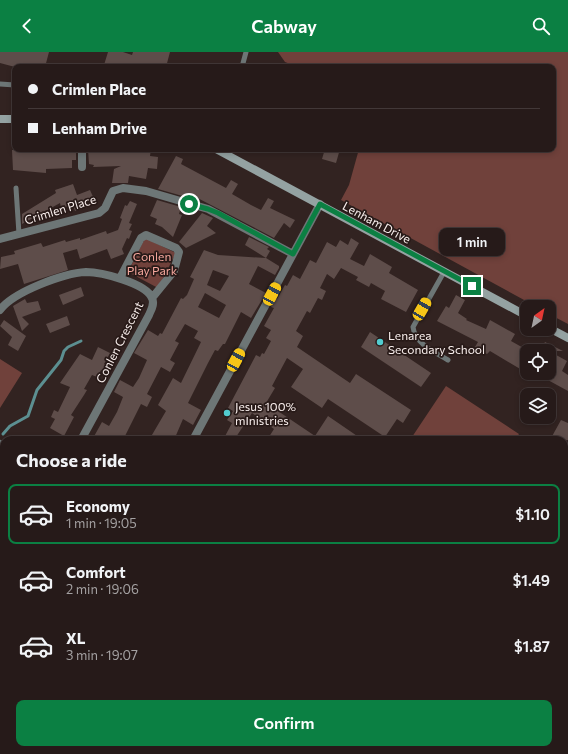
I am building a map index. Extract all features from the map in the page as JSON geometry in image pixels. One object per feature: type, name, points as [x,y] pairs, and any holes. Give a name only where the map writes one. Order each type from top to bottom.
[{"type":"street","points":[[0,119],[12,119]]},
{"type":"street","points":[[82,152],[82,167]]},
{"type":"street","name":"Lenham Drive","points":[[222,152],[520,312]]},
{"type":"street","name":"Crimlen Place","points":[[0,239],[99,213],[105,208],[113,191],[116,188],[123,188],[146,191],[208,209],[293,254]]},
{"type":"street","points":[[194,436],[320,204]]},
{"type":"street","points":[[120,278],[141,238],[146,235],[176,248],[179,252],[174,271],[152,298]]},
{"type":"street","name":"Conlen Crescent","points":[[0,310],[14,297],[28,289],[71,275],[86,272],[120,278],[149,292],[152,298],[153,308],[83,436]]},
{"type":"street","points":[[556,332],[568,338]]},
{"type":"lane","points":[[243,64],[246,52]]},
{"type":"lane","points":[[0,84],[12,85]]},
{"type":"lane","points":[[16,188],[19,234]]},
{"type":"lane","points":[[444,272],[413,327],[414,335],[420,342],[448,360]]},
{"type":"green space","points":[[278,52],[568,52],[568,324],[556,318],[556,300],[524,300],[341,200],[349,185],[358,152],[556,152],[556,64],[290,64],[285,62]]},
{"type":"green space","name":"Conlen Play Park","points":[[145,238],[176,253],[158,288],[128,272]]},
{"type":"green space","points":[[0,359],[22,373],[0,408]]},
{"type":"green space","points":[[446,386],[519,434],[518,436],[413,436]]},
{"type":"building","points":[[0,52],[49,52],[46,64],[12,64],[12,66],[0,63]]},
{"type":"building","points":[[108,52],[123,52],[132,55],[133,52],[170,52],[167,64],[104,64]]},
{"type":"building","points":[[12,152],[76,152],[76,160],[72,160],[72,168],[46,169],[46,173],[13,170]]},
{"type":"building","points":[[88,152],[151,152],[150,156],[158,157],[157,169],[148,168],[146,179],[129,176],[128,183],[112,183],[114,169],[121,166],[93,167],[94,165],[89,164]]},
{"type":"building","points":[[324,152],[339,152],[336,163],[322,159]]},
{"type":"building","points":[[176,156],[183,159],[181,164],[226,188],[231,180],[238,184],[232,194],[251,205],[261,210],[268,198],[274,201],[270,208],[295,220],[290,228],[284,223],[274,238],[188,193],[186,197],[158,189]]},
{"type":"building","points":[[73,184],[77,195],[90,190],[94,199],[87,202],[87,207],[75,211],[73,205],[65,207],[65,205],[61,207],[60,203],[22,224],[22,214],[56,193],[55,190]]},
{"type":"building","points":[[157,200],[181,207],[179,214],[182,215],[173,237],[162,227],[155,224],[157,219],[150,216]]},
{"type":"building","points":[[130,201],[137,204],[129,223],[132,224],[129,230],[132,231],[129,239],[127,238],[122,249],[124,254],[111,259],[107,249],[80,259],[77,249],[63,253],[68,270],[24,284],[18,264],[0,269],[1,257],[15,254],[14,251],[41,243],[43,247],[65,240],[66,242],[80,238],[80,240],[106,231],[107,234],[118,230],[122,219],[120,218],[125,205],[127,206]]},
{"type":"building","points":[[202,213],[213,218],[207,226],[216,233],[186,248],[179,242]]},
{"type":"building","points":[[249,237],[269,247],[267,249],[270,251],[266,258],[245,245]]},
{"type":"building","points":[[351,238],[359,243],[350,259],[364,266],[370,254],[392,267],[389,273],[418,290],[406,312],[381,299],[385,291],[371,283],[369,287],[356,280],[358,277],[341,268],[334,279],[327,274],[320,288],[326,291],[322,300],[318,298],[310,313],[307,311],[296,331],[303,336],[297,347],[350,383],[356,374],[411,410],[403,423],[397,419],[386,436],[384,436],[328,399],[322,408],[291,387],[303,369],[287,358],[272,386],[275,388],[266,403],[315,436],[270,436],[274,429],[252,413],[237,436],[225,436],[232,423],[227,420],[233,411],[228,408],[256,355],[260,357],[262,353],[264,354],[271,341],[266,338],[271,330],[264,326],[274,308],[271,307],[275,299],[277,299],[285,285],[287,286],[293,275],[300,279],[310,260],[316,263],[327,242],[336,247],[340,240],[348,245]]},
{"type":"building","points":[[204,250],[218,255],[266,258],[279,266],[275,275],[258,266],[249,284],[266,293],[251,318],[241,312],[225,344],[223,344],[218,351],[215,350],[188,403],[201,410],[193,425],[183,419],[176,436],[151,436],[166,411],[158,405],[173,378],[181,383],[201,342],[194,338],[198,331],[185,324],[175,341],[179,343],[170,360],[175,363],[170,372],[161,367],[147,394],[152,397],[147,407],[141,404],[125,436],[94,436],[102,422],[109,426],[117,412],[123,397],[114,392],[120,380],[133,387],[139,378],[147,360],[134,353],[148,330],[158,336],[160,333],[162,334],[181,298],[183,299],[187,295],[194,279],[190,277]],"holes":[[[213,270],[229,276],[220,291],[207,285]],[[205,293],[226,305],[219,318],[198,307]]]},
{"type":"building","points":[[81,287],[84,296],[63,305],[59,295]]},
{"type":"building","points":[[456,295],[465,300],[458,313],[467,319],[466,320],[486,329],[490,320],[515,334],[511,341],[520,346],[520,369],[490,351],[487,354],[475,347],[478,342],[437,321],[446,306],[449,308]]},
{"type":"building","points":[[25,299],[27,303],[38,301],[41,310],[22,317],[29,324],[22,331],[13,306]]},
{"type":"building","points":[[67,316],[70,325],[50,333],[46,324]]},
{"type":"building","points":[[4,320],[26,336],[18,351],[8,345],[12,337],[0,326]]},
{"type":"building","points":[[370,332],[431,373],[421,387],[361,347]]},
{"type":"building","points":[[98,347],[110,353],[104,364],[108,366],[104,372],[101,370],[97,377],[92,375],[84,389],[87,390],[71,415],[74,417],[64,436],[50,428],[55,419],[51,417],[54,410],[58,412],[70,387],[60,383],[80,354],[92,360]]},
{"type":"building","points":[[556,348],[563,351],[556,351]]},
{"type":"building","points":[[556,355],[567,361],[562,371],[568,375],[568,391],[548,380],[556,380]]},
{"type":"building","points":[[328,416],[357,436],[315,436]]},
{"type":"building","points":[[561,420],[568,423],[568,436],[552,436]]},
{"type":"waterway","points":[[3,434],[10,426],[28,416],[37,390],[61,360],[64,351],[68,347],[81,341]]},
{"type":"place","name":"Lenarea Secondary School","points":[[380,342]]},
{"type":"place","name":"Jesus 100% mInistries","points":[[227,413]]},
{"type":"route","points":[[189,204],[218,213],[293,254],[320,204],[472,286]]}]
